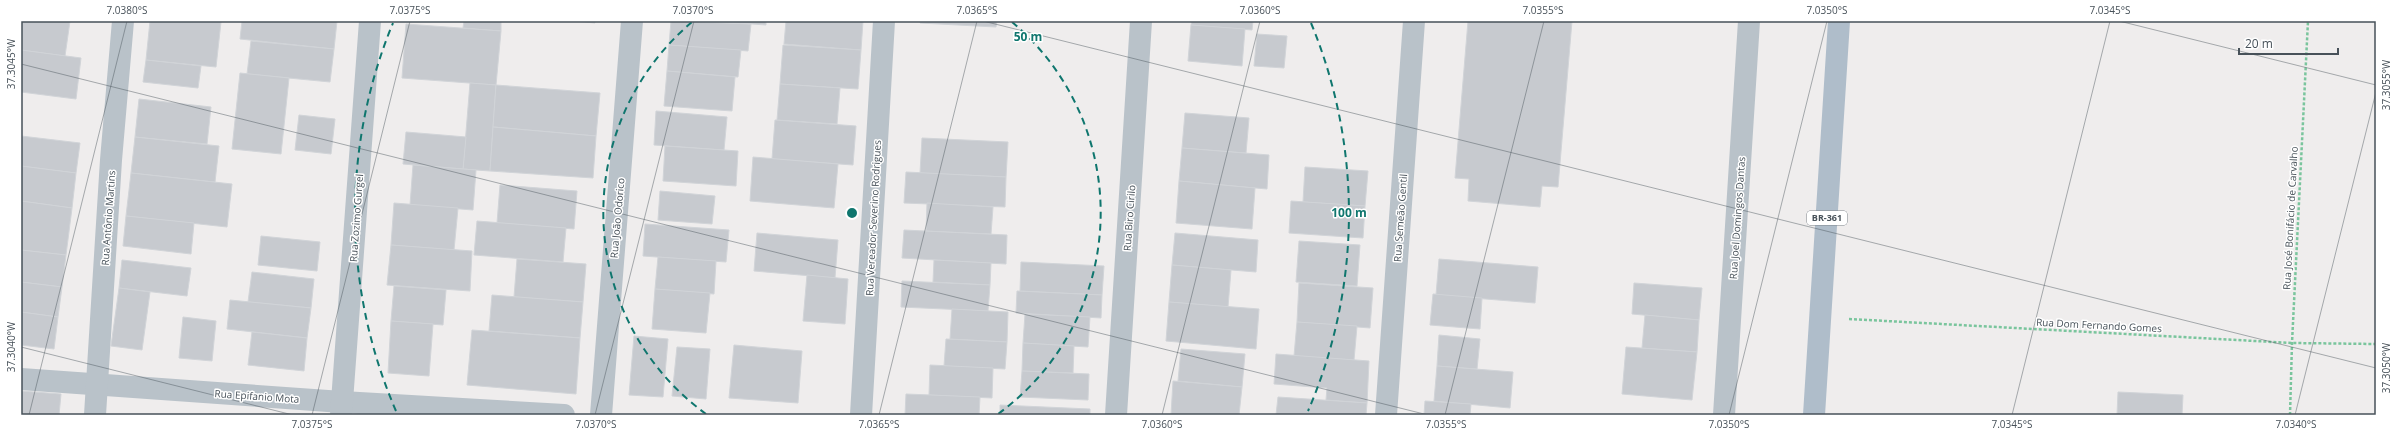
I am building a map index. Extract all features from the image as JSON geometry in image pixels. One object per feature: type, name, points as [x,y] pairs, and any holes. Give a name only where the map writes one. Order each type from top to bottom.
[{"type":"main road","name":"BR-361","points":[[1814,415],[1839,21]]},
{"type":"street","name":"Rua Antônio Martins","points":[[95,415],[111,160],[123,21]]},
{"type":"street","name":"Rua Zozimo Gurgel","points":[[342,409],[370,21]]},
{"type":"street","name":"Rua João Odorico","points":[[601,415],[632,21]]},
{"type":"street","name":"Rua Vereador Severino Rodrigues","points":[[861,415],[884,21]]},
{"type":"street","name":"Rua Biro Cirilo","points":[[1116,415],[1142,21]]},
{"type":"street","name":"Rua Semeão Gentil","points":[[1386,415],[1414,21]]},
{"type":"street","name":"Rua Joel Domingos Dantas","points":[[1724,415],[1749,21]]},
{"type":"street","name":"Rua Epifanio Mota","points":[[21,379],[97,384],[342,409],[564,415]]},
{"type":"path","name":"Rua José Bonifácio de Carvalho","points":[[2290,415],[2292,343],[2308,21]]},
{"type":"path","name":"Rua Dom Fernando Gomes","points":[[1820,318],[2292,343],[2376,344]]},
{"type":"building","points":[[21,21],[70,21],[65,56],[21,50]]},
{"type":"building","points":[[150,21],[221,22],[216,67],[146,60]]},
{"type":"building","points":[[242,21],[337,21],[334,49],[240,39]]},
{"type":"building","points":[[464,21],[501,21],[501,31],[463,28]]},
{"type":"building","points":[[574,21],[595,21],[595,23]]},
{"type":"building","points":[[671,21],[751,24],[748,51],[669,45]]},
{"type":"building","points":[[709,21],[766,21],[766,25]]},
{"type":"building","points":[[786,21],[863,21],[861,50],[784,44]]},
{"type":"building","points":[[920,21],[997,21],[996,27],[920,23]]},
{"type":"building","points":[[1192,21],[1253,21],[1252,30],[1191,25]]},
{"type":"building","points":[[1468,21],[1572,21],[1558,187],[1542,186],[1540,207],[1468,201],[1469,179],[1455,178]]},
{"type":"building","points":[[406,24],[501,31],[496,85],[402,78]]},
{"type":"building","points":[[1191,25],[1245,29],[1242,66],[1188,61]]},
{"type":"building","points":[[1257,34],[1287,36],[1284,68],[1254,66]]},
{"type":"building","points":[[251,41],[334,49],[330,82],[247,74]]},
{"type":"building","points":[[669,45],[741,50],[738,77],[667,71]]},
{"type":"building","points":[[783,45],[861,50],[858,89],[780,84]]},
{"type":"building","points":[[21,50],[81,58],[76,99],[21,92]]},
{"type":"building","points":[[146,60],[201,66],[198,88],[143,82]]},
{"type":"building","points":[[667,71],[735,77],[732,111],[664,106]]},
{"type":"building","points":[[240,73],[289,78],[281,154],[232,149]]},
{"type":"building","points":[[470,83],[496,85],[490,171],[463,169]]},
{"type":"building","points":[[780,84],[840,88],[837,124],[777,120]]},
{"type":"building","points":[[496,85],[600,93],[596,136],[493,127]]},
{"type":"building","points":[[139,99],[211,107],[207,144],[135,137]]},
{"type":"building","points":[[656,111],[727,117],[724,150],[654,145]]},
{"type":"building","points":[[1185,113],[1249,118],[1246,153],[1182,148]]},
{"type":"building","points":[[299,115],[335,119],[331,154],[295,150]]},
{"type":"building","points":[[775,120],[856,126],[853,165],[772,159]]},
{"type":"building","points":[[493,127],[596,136],[593,178],[490,171]]},
{"type":"building","points":[[406,132],[466,137],[463,169],[403,164]]},
{"type":"building","points":[[21,136],[80,143],[76,173],[21,166]]},
{"type":"building","points":[[135,137],[219,146],[215,182],[131,173]]},
{"type":"building","points":[[922,138],[1008,142],[1006,177],[920,173]]},
{"type":"building","points":[[665,146],[738,151],[736,186],[663,181]]},
{"type":"building","points":[[1182,148],[1269,155],[1267,189],[1179,181]]},
{"type":"building","points":[[753,157],[838,164],[834,208],[750,201]]},
{"type":"building","points":[[413,165],[476,170],[473,210],[410,205]]},
{"type":"building","points":[[21,166],[76,173],[72,208],[21,201]]},
{"type":"building","points":[[1305,167],[1368,171],[1365,206],[1303,202]]},
{"type":"building","points":[[906,172],[1006,177],[1005,207],[904,203]]},
{"type":"building","points":[[131,173],[232,184],[227,227],[126,216]]},
{"type":"building","points":[[1179,181],[1255,188],[1252,229],[1176,223]]},
{"type":"building","points":[[500,185],[577,191],[574,229],[497,223]]},
{"type":"building","points":[[660,191],[715,196],[712,224],[658,220]]},
{"type":"building","points":[[21,201],[72,208],[66,255],[21,250]]},
{"type":"building","points":[[1291,201],[1365,206],[1363,238],[1289,233]]},
{"type":"building","points":[[394,203],[458,208],[454,250],[391,245]]},
{"type":"building","points":[[927,203],[993,207],[991,234],[926,231]]},
{"type":"building","points":[[126,216],[194,223],[191,254],[123,246]]},
{"type":"building","points":[[477,221],[566,228],[563,262],[474,255]]},
{"type":"building","points":[[645,224],[729,230],[726,262],[643,256]]},
{"type":"building","points":[[904,230],[1007,235],[1006,264],[902,258]]},
{"type":"building","points":[[757,233],[838,240],[835,278],[754,271]]},
{"type":"building","points":[[1175,233],[1258,240],[1256,272],[1172,265]]},
{"type":"building","points":[[261,236],[320,242],[317,271],[258,265]]},
{"type":"building","points":[[1299,241],[1360,245],[1357,286],[1296,282]]},
{"type":"building","points":[[391,245],[472,251],[470,291],[387,285]]},
{"type":"building","points":[[21,250],[66,255],[62,287],[21,282]]},
{"type":"building","points":[[658,257],[716,261],[714,294],[655,289]]},
{"type":"building","points":[[517,259],[586,264],[583,302],[514,297]]},
{"type":"building","points":[[1439,259],[1538,267],[1535,303],[1436,295]]},
{"type":"building","points":[[122,260],[191,268],[187,296],[119,288]]},
{"type":"building","points":[[934,260],[991,263],[990,285],[933,282]]},
{"type":"building","points":[[1021,262],[1104,266],[1102,295],[1020,291]]},
{"type":"building","points":[[1172,265],[1231,270],[1228,307],[1169,302]]},
{"type":"building","points":[[252,272],[314,279],[311,308],[248,302]]},
{"type":"building","points":[[807,275],[848,279],[845,324],[803,321]]},
{"type":"building","points":[[902,281],[990,285],[988,311],[901,307]]},
{"type":"building","points":[[21,282],[62,287],[58,317],[21,312]]},
{"type":"building","points":[[1299,283],[1373,288],[1370,328],[1297,322]]},
{"type":"building","points":[[1634,283],[1702,288],[1699,320],[1632,314]]},
{"type":"building","points":[[394,286],[446,290],[443,325],[391,321]]},
{"type":"building","points":[[119,288],[150,292],[142,350],[111,346]]},
{"type":"building","points":[[655,289],[710,293],[706,333],[652,329]]},
{"type":"building","points":[[1017,291],[1102,295],[1101,318],[1016,313]]},
{"type":"building","points":[[1433,294],[1482,298],[1480,329],[1430,325]]},
{"type":"building","points":[[492,295],[583,302],[580,338],[489,331]]},
{"type":"building","points":[[230,300],[311,308],[307,338],[227,329]]},
{"type":"building","points":[[1169,302],[1259,309],[1256,349],[1166,341]]},
{"type":"building","points":[[952,309],[1008,312],[1007,342],[950,339]]},
{"type":"building","points":[[21,312],[58,317],[54,349],[21,345]]},
{"type":"building","points":[[1025,314],[1090,317],[1088,347],[1023,343]]},
{"type":"building","points":[[1645,315],[1699,320],[1697,352],[1642,348]]},
{"type":"building","points":[[183,317],[216,321],[212,361],[179,358]]},
{"type":"building","points":[[391,321],[433,324],[429,376],[388,373]]},
{"type":"building","points":[[1297,322],[1357,326],[1354,360],[1294,356]]},
{"type":"building","points":[[472,330],[580,338],[576,394],[467,385]]},
{"type":"building","points":[[252,332],[307,338],[304,371],[248,365]]},
{"type":"building","points":[[1439,335],[1480,339],[1477,369],[1437,366]]},
{"type":"building","points":[[634,336],[668,339],[663,397],[629,395]]},
{"type":"building","points":[[946,339],[1007,342],[1005,369],[944,366]]},
{"type":"building","points":[[1023,343],[1074,346],[1073,373],[1022,371]]},
{"type":"building","points":[[734,345],[802,351],[798,403],[729,398]]},
{"type":"building","points":[[677,347],[710,349],[706,399],[672,396]]},
{"type":"building","points":[[1626,347],[1697,352],[1692,400],[1622,394]]},
{"type":"building","points":[[1181,349],[1245,354],[1242,387],[1178,381]]},
{"type":"building","points":[[1276,354],[1369,361],[1367,403],[1326,400],[1327,388],[1274,384]]},
{"type":"building","points":[[930,365],[993,368],[992,398],[929,395]]},
{"type":"building","points":[[1437,366],[1513,372],[1510,408],[1434,401]]},
{"type":"building","points":[[1022,371],[1089,374],[1088,400],[1020,397]]},
{"type":"building","points":[[1173,381],[1242,387],[1239,415],[1171,415]]},
{"type":"building","points":[[21,391],[61,394],[59,415],[21,415]]},
{"type":"building","points":[[2118,392],[2183,395],[2182,415],[2117,415]]},
{"type":"building","points":[[906,394],[980,397],[979,415],[905,415]]},
{"type":"building","points":[[1278,397],[1367,403],[1366,415],[1276,415]]},
{"type":"building","points":[[1425,401],[1471,404],[1470,415],[1424,415]]},
{"type":"building","points":[[1000,405],[1090,409],[1090,415],[1000,415]]}]
